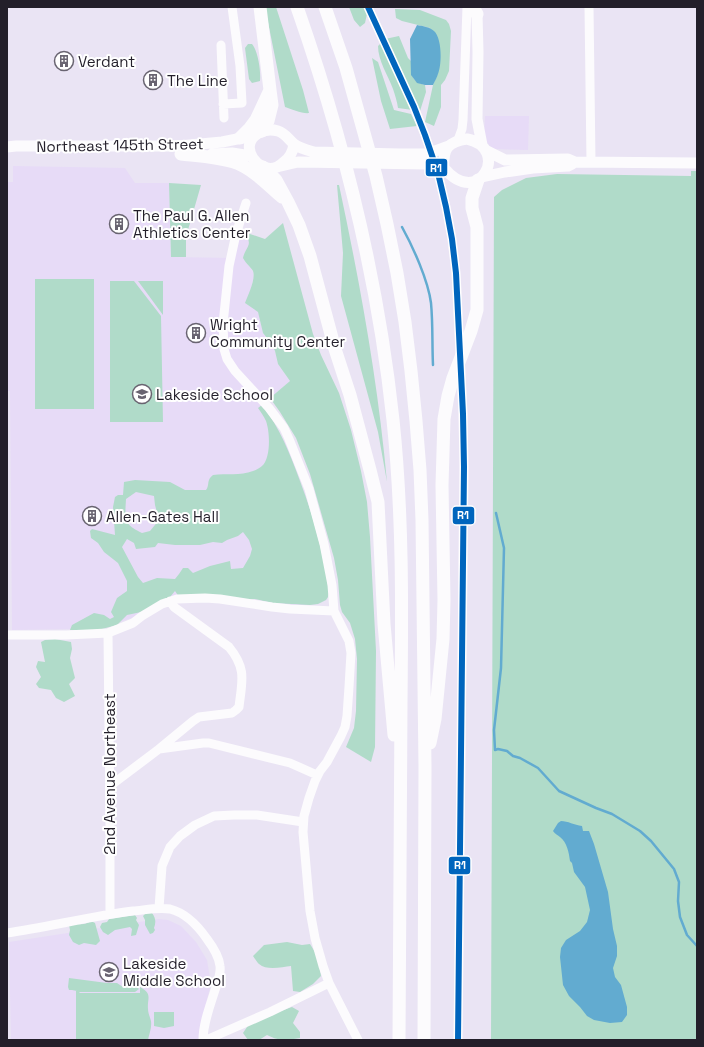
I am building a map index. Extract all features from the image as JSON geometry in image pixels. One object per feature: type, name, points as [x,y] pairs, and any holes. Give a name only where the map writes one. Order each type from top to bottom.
[{"type":"highway","points":[[259,133],[268,121],[272,106],[260,7]]},
{"type":"highway","points":[[297,7],[315,58],[355,197],[375,293],[390,389],[400,519],[402,609],[399,1040]]},
{"type":"highway","points":[[325,7],[346,68],[377,183],[397,273],[410,364],[416,421],[420,470],[422,528],[425,767],[424,1040]]},
{"type":"highway","points":[[240,138],[256,120],[270,90]]},
{"type":"highway","points":[[181,154],[216,158],[238,164],[257,175],[288,202]]},
{"type":"highway","points":[[262,167],[276,180],[288,202],[299,225],[310,256],[335,349],[350,395],[378,502],[384,624],[401,816]]},
{"type":"highway","points":[[425,767],[435,719],[443,646],[444,600],[442,485],[444,419],[453,378],[471,331],[477,310],[477,227],[472,208],[472,198],[480,179]]},
{"type":"main road","points":[[474,9],[478,52],[477,119],[483,148],[488,157],[486,172],[480,179]]},
{"type":"main road","points":[[576,162],[568,166],[533,168],[505,172],[470,183],[454,179],[444,168],[428,164],[401,159],[314,152],[297,146],[288,136],[277,130],[269,130],[259,133],[251,140],[249,146],[251,156],[262,167],[269,168],[305,162],[401,159],[427,154],[467,139],[474,140],[483,148],[505,160],[568,159],[576,162],[697,163]]},
{"type":"main road","name":"Northeast 145th Street","points":[[7,148],[16,146],[179,146],[222,142],[259,133]]},
{"type":"main road","points":[[444,168],[444,158],[453,143]]},
{"type":"main road","points":[[279,166],[286,161],[297,146]]},
{"type":"main road","name":"Northeast 145th Street","points":[[7,148],[15,152],[181,154],[232,153],[251,156]]},
{"type":"street","points":[[223,104],[242,103],[240,66],[232,7]]},
{"type":"street","points":[[589,7],[591,162]]},
{"type":"street","points":[[453,143],[462,128],[474,9]]},
{"type":"street","points":[[221,45],[224,118]]},
{"type":"street","points":[[246,203],[236,234],[229,266],[223,324],[224,349],[227,359],[234,371],[269,408],[284,428],[289,439],[309,489],[324,544],[332,585],[334,611],[349,641],[351,653],[347,716],[344,727],[341,736],[327,762],[317,776],[309,798],[303,822],[304,851],[312,921],[321,959],[329,983],[358,1040]]},
{"type":"street","points":[[7,635],[108,633],[134,623],[142,616],[162,604],[177,599],[220,599],[290,609],[334,611]]},
{"type":"street","points":[[110,786],[159,749],[193,720],[232,713],[239,707],[242,678],[240,664],[236,655],[229,647],[174,607],[170,601]]},
{"type":"street","name":"2nd Avenue Northeast","points":[[108,633],[110,914]]},
{"type":"street","points":[[159,749],[203,743],[209,744],[290,763],[317,776]]},
{"type":"street","points":[[159,908],[162,866],[170,848],[180,836],[195,825],[214,816],[234,814],[257,815],[303,822]]},
{"type":"street","points":[[7,933],[110,914],[159,908],[170,909],[183,915],[194,923],[210,943],[218,957],[220,966],[220,973],[203,1031],[203,1040]]},
{"type":"street","points":[[206,1040],[270,1012],[329,983]]},
{"type":"shaded area","points":[[485,116],[529,116],[528,150],[492,149],[484,138]]},
{"type":"shaded area","name":"Lakeside School","points":[[13,166],[125,168],[135,183],[169,183],[171,257],[234,258],[241,231],[246,234],[249,246],[245,252],[246,263],[253,272],[254,277],[252,284],[263,333],[275,351],[278,364],[290,381],[262,405],[288,448],[306,497],[328,597],[326,600],[318,604],[295,605],[273,603],[237,595],[201,593],[112,625],[79,629],[12,630],[10,391],[7,391],[7,182],[13,182]]},
{"type":"shaded area","name":"Lakeside Middle School","points":[[159,919],[168,920],[181,926],[196,942],[207,960],[211,984],[200,1027],[202,1040],[11,1040],[9,942]]},
{"type":"green space","points":[[265,7],[276,7],[309,113],[300,112],[285,107]]},
{"type":"green space","points":[[349,7],[366,7],[367,14],[365,23],[360,27],[354,20]]},
{"type":"green space","points":[[395,9],[420,10],[446,20],[449,24],[451,31],[449,71],[441,85],[441,107],[434,126],[425,122],[433,85],[438,73],[430,28],[396,18]]},
{"type":"green space","points":[[399,36],[408,58],[411,61],[411,70],[414,79],[425,85],[426,92],[420,111],[398,108],[397,100],[378,52],[378,46],[385,39]]},
{"type":"green space","points":[[248,44],[252,44],[254,47],[259,67],[260,81],[252,83],[249,79],[245,48]]},
{"type":"green space","points":[[372,58],[378,62],[394,110],[411,114],[417,126],[390,129],[381,101]]},
{"type":"green space","points":[[691,171],[697,171],[697,1040],[491,1040],[494,197],[502,190],[526,178],[557,174],[691,176]]},
{"type":"green space","points":[[169,183],[201,185],[186,237],[186,257],[171,257]]},
{"type":"green space","points":[[337,185],[339,185],[347,222],[368,333],[379,407],[387,482],[378,432],[341,296],[343,253]]},
{"type":"green space","points":[[283,223],[313,334],[339,393],[351,430],[367,502],[376,651],[375,747],[371,762],[346,747],[354,728],[356,711],[357,659],[355,639],[350,623],[342,612],[340,605],[334,558],[310,474],[296,438],[270,398],[290,381],[278,364],[275,351],[263,333],[258,312],[245,303],[254,274],[243,258],[249,243],[244,232],[265,239]]},
{"type":"green space","points":[[35,279],[94,279],[94,409],[35,409]]},
{"type":"green space","points":[[110,281],[134,281],[161,316],[163,422],[110,422]]},
{"type":"green space","points":[[138,281],[163,281],[163,315]]},
{"type":"green space","points":[[262,405],[279,432],[304,493],[324,562],[329,593],[326,600],[318,604],[310,605],[273,603],[255,599],[240,600],[179,597],[175,591],[170,597],[146,611],[127,615],[117,625],[98,630],[70,630],[72,625],[94,613],[104,615],[110,619],[114,617],[111,612],[117,598],[127,591],[127,581],[118,563],[104,552],[98,543],[91,538],[90,531],[92,529],[115,535],[113,507],[115,497],[118,495],[123,495],[124,482],[135,480],[170,482],[185,490],[206,490],[213,475],[248,473],[258,469],[265,462],[269,445],[266,421],[258,408]],"holes":[[[136,492],[154,496],[159,520],[150,531],[142,533],[131,527],[126,520],[126,499]],[[243,532],[249,540],[252,549],[243,568],[231,569],[230,561],[210,566],[193,573],[188,568],[183,568],[175,579],[157,578],[143,583],[138,577],[122,547],[127,539],[134,543],[136,549],[155,547],[158,543],[175,545],[200,545],[213,542],[222,543],[238,536]]]},
{"type":"green space","points":[[55,639],[71,642],[72,649],[70,658],[75,678],[69,684],[75,696],[64,702],[56,698],[51,690],[39,688],[36,684],[41,677],[36,667],[38,661],[45,662],[41,642]]},
{"type":"green space","points":[[147,912],[152,913],[155,920],[155,930],[150,934],[145,925],[143,916]]},
{"type":"green space","points":[[135,915],[139,925],[136,935],[131,936],[132,929],[130,927],[115,930],[108,935],[103,932],[100,927],[102,923],[107,922],[109,919]]},
{"type":"green space","points":[[91,921],[95,923],[100,941],[96,945],[84,943],[79,945],[73,942],[69,935],[69,925],[73,923],[85,924]]},
{"type":"green space","points":[[287,942],[302,945],[310,944],[318,957],[321,976],[313,984],[300,992],[293,991],[291,966],[275,968],[262,966],[253,956],[264,945]]},
{"type":"green space","points":[[69,978],[117,983],[123,987],[129,985],[139,989],[135,992],[79,992],[80,993],[140,993],[140,987],[147,992],[148,1010],[151,1021],[151,1029],[148,1040],[76,1040],[77,991],[69,990]]},
{"type":"green space","points":[[292,1007],[299,1011],[293,1023],[300,1032],[300,1038],[280,1040],[267,1035],[259,1040],[248,1040],[243,1033],[249,1024]]},
{"type":"green space","points":[[154,1012],[174,1012],[174,1026],[164,1028],[154,1026]]},
{"type":"water","points":[[417,25],[434,31],[439,39],[440,64],[438,74],[433,85],[417,83],[411,75],[410,39]]},
{"type":"water","points":[[561,821],[582,826],[583,831],[589,831],[594,844],[608,892],[617,946],[617,956],[613,968],[615,977],[621,985],[627,1007],[627,1015],[622,1022],[610,1023],[594,1020],[587,1016],[569,996],[563,985],[560,957],[561,948],[566,940],[580,931],[587,922],[590,910],[585,887],[574,872],[566,845],[553,831]]},
{"type":"waterway","points":[[402,227],[420,264],[427,284],[432,311],[433,365]]},
{"type":"waterway","points":[[496,513],[504,548],[501,668],[494,730],[495,750],[498,749],[507,751],[513,756],[520,758],[538,768],[559,791],[612,814],[640,831],[651,841],[674,869],[679,882],[678,901],[680,917],[687,935],[697,946]]},
{"type":"transit line","name":"R1","points":[[368,7],[414,107],[438,173],[452,239],[456,273],[464,467],[458,1040]]},
{"type":"place","name":"Verdant","points":[[64,61]]},
{"type":"place","name":"The Line","points":[[153,80]]},
{"type":"place","name":"The Paul G. Allen Athletics Center","points":[[119,224]]},
{"type":"place","name":"Wright Community Center","points":[[196,333]]},
{"type":"place","name":"Lakeside School","points":[[142,394]]},
{"type":"place","name":"Allen-Gates Hall","points":[[92,516]]},
{"type":"place","name":"Lakeside Middle School","points":[[109,972]]}]
